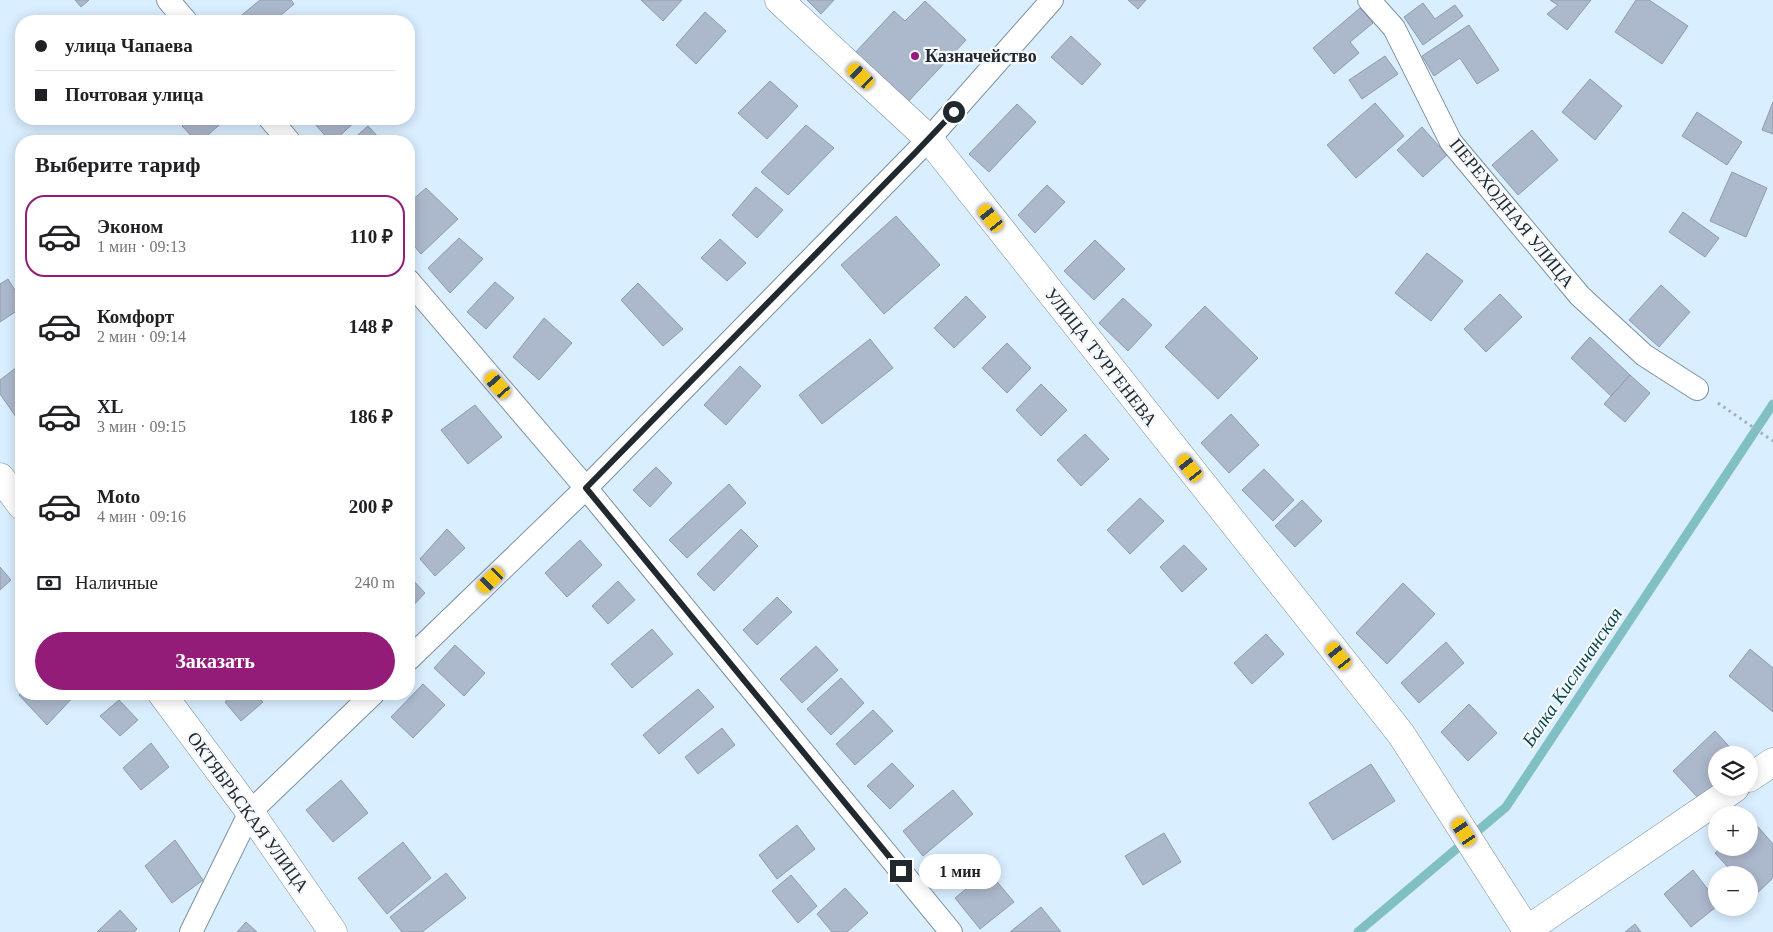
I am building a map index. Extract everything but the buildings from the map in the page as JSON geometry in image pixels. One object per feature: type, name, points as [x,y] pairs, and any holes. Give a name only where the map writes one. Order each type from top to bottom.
[{"type":"main road","name":"УЛИЦА ТУРГЕНЕВА","points":[[779,0],[929,139],[1401,734],[1526,931]]},
{"type":"main road","points":[[0,476],[15,497]]},
{"type":"main road","name":"ОКТЯБРЬСКАЯ УЛИЦА","points":[[166,700],[250,812],[333,932]]},
{"type":"main road","points":[[1758,772],[1773,762]]},
{"type":"main road","points":[[1526,931],[1723,796]]},
{"type":"street","points":[[168,0],[181,15]]},
{"type":"street","points":[[415,653],[586,488],[929,139],[1052,0]]},
{"type":"street","name":"ПЕРЕХОДНАЯ УЛИЦА","points":[[1369,0],[1394,28],[1451,142],[1580,296],[1644,355],[1697,389]]},
{"type":"street","points":[[275,125],[284,135]]},
{"type":"street","points":[[415,288],[586,488],[951,932]]},
{"type":"street","points":[[191,932],[250,812],[367,700]]},
{"type":"path","points":[[1697,389],[1773,441]]},
{"type":"waterway","name":"Балка Кисличанская","points":[[1358,932],[1506,807],[1773,404]]},
{"type":"place","name":"Казначейство","points":[[915,56]]},
{"type":"route","points":[[901,871],[586,488],[954,112]]}]
